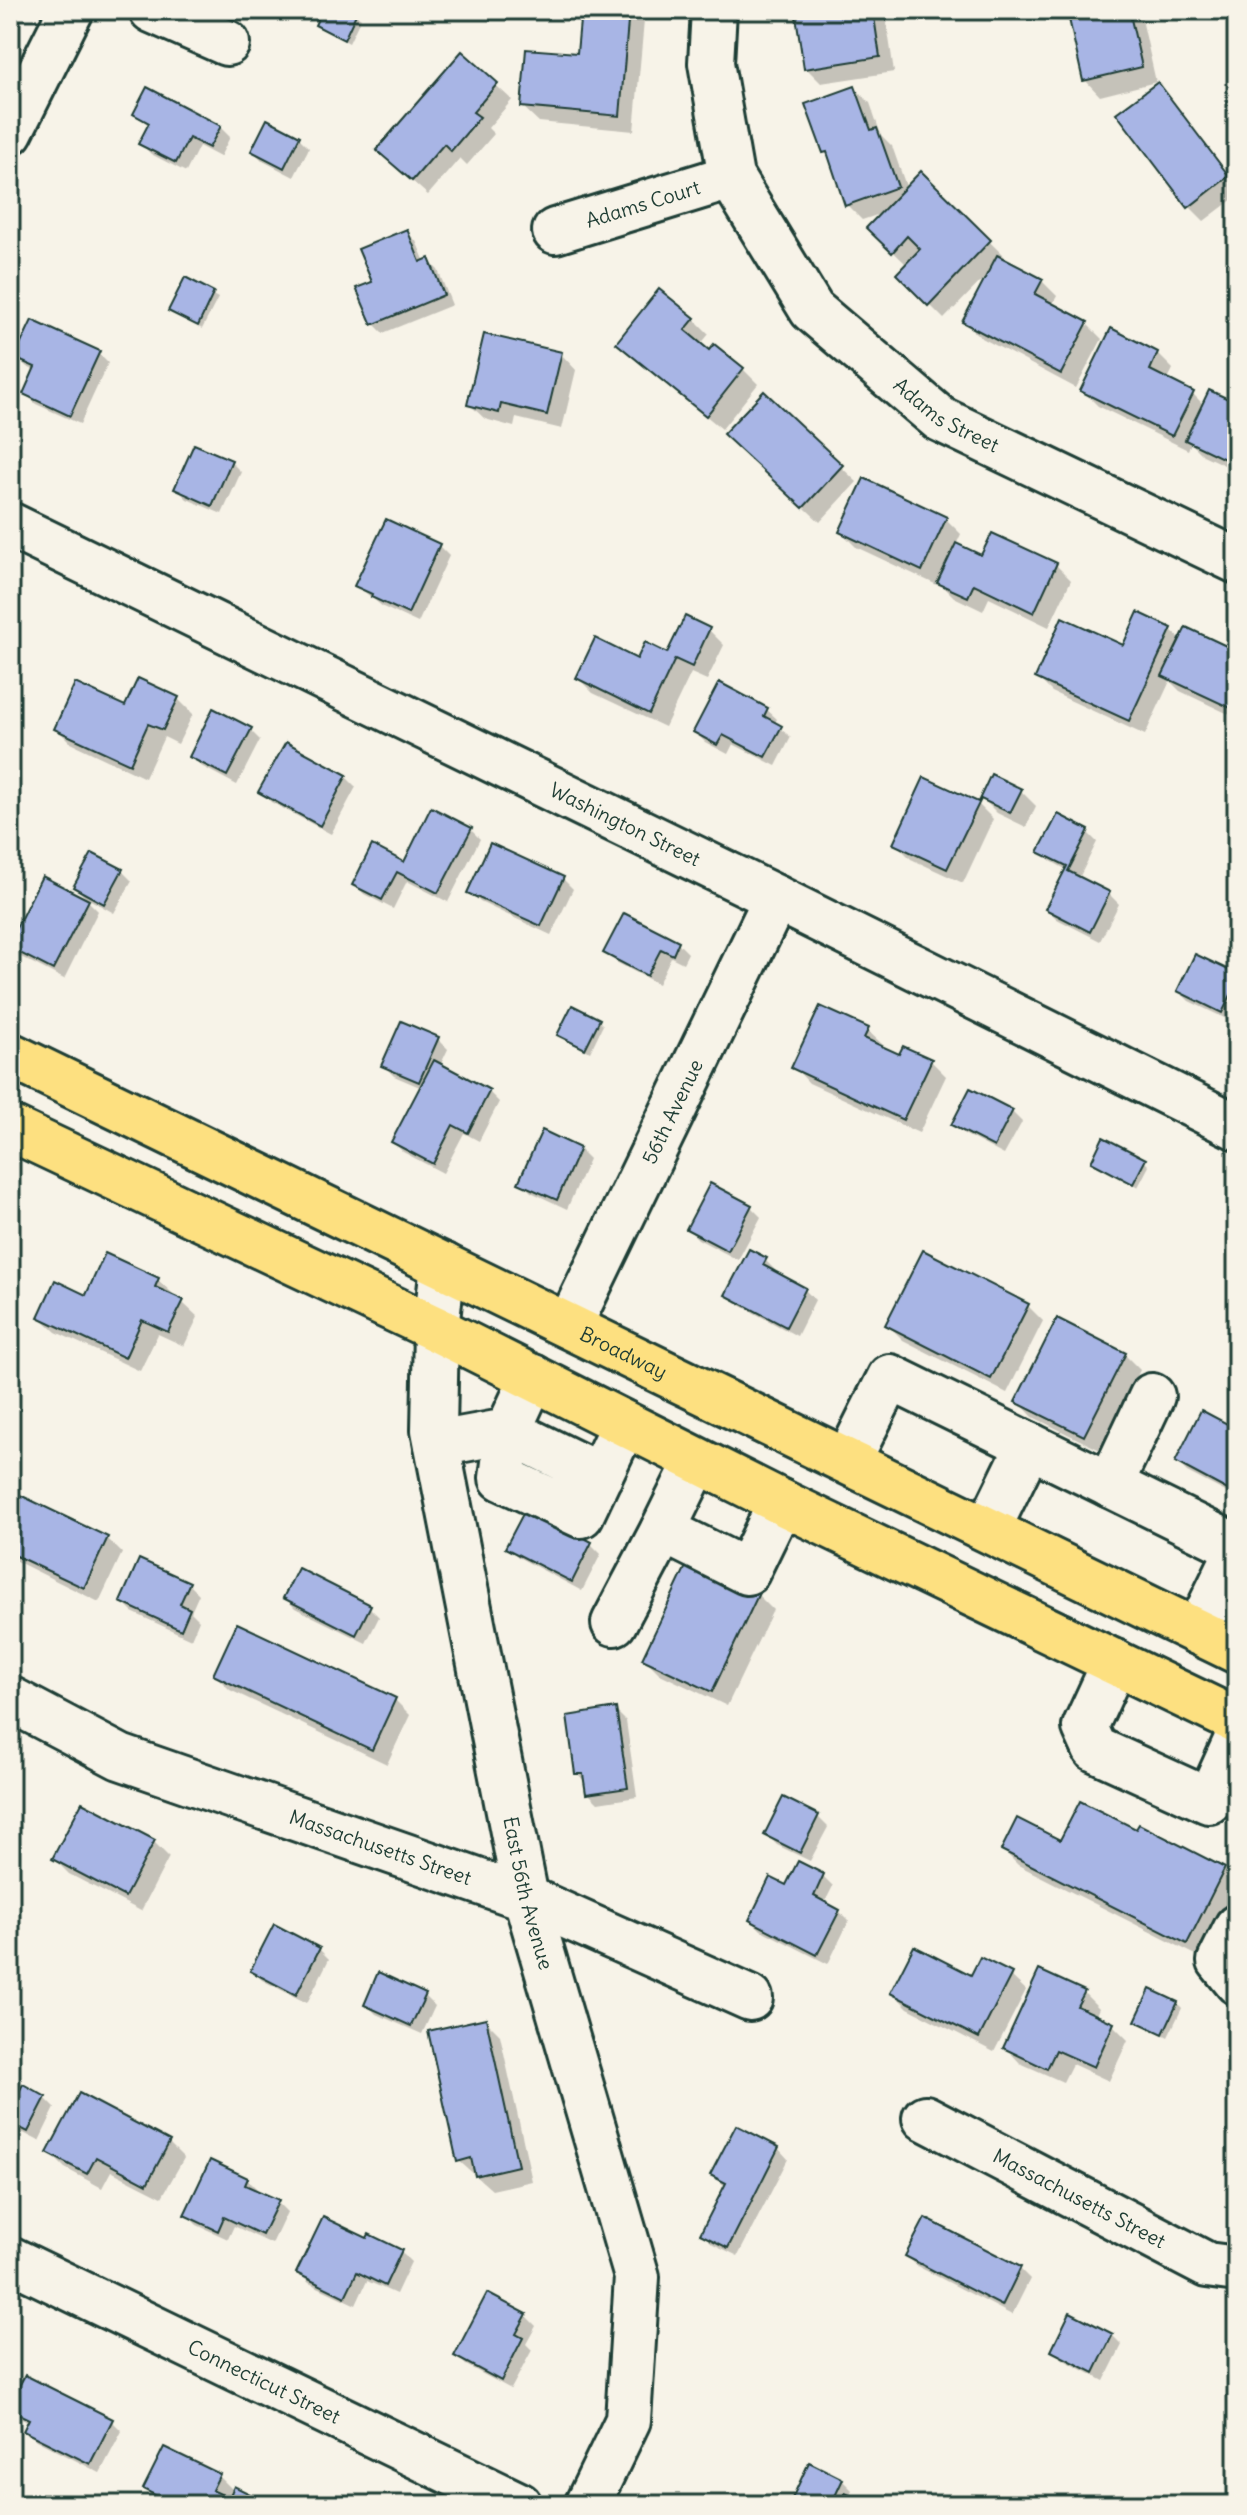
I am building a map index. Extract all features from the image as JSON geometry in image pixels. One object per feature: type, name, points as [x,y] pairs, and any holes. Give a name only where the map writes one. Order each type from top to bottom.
[{"type":"main road","name":"Broadway","points":[[10,1055],[1237,1651]]},
{"type":"main road","points":[[10,1128],[436,1329],[697,1461],[1237,1721]]},
{"type":"street","points":[[10,132],[71,10]]},
{"type":"street","points":[[152,10],[227,43]]},
{"type":"street","points":[[714,10],[711,63],[731,177]]},
{"type":"street","name":"Adams Court","points":[[555,231],[731,177]]},
{"type":"street","name":"Adams Street","points":[[731,177],[812,310],[940,419],[1237,561]]},
{"type":"street","name":"Washington Street","points":[[10,525],[776,898],[1237,1127]]},
{"type":"street","name":"56th Avenue","points":[[569,1326],[776,898]]},
{"type":"street","name":"East 56th Avenue","points":[[443,1265],[436,1329],[434,1430],[526,1898],[637,2277],[628,2420],[587,2505]]},
{"type":"street","points":[[533,1377],[508,1431],[502,1478],[581,1515],[624,1424]]},
{"type":"street","points":[[848,1461],[890,1377],[1237,1549],[1198,1632]]},
{"type":"street","points":[[1110,1485],[1152,1396]]},
{"type":"street","points":[[437,1444],[508,1431]]},
{"type":"street","points":[[988,1529],[1029,1445]]},
{"type":"street","points":[[614,1623],[697,1461]]},
{"type":"street","points":[[663,1530],[747,1572],[781,1502]]},
{"type":"street","points":[[1115,1662],[1085,1727],[1095,1749],[1223,1810],[1237,1739]]},
{"type":"street","name":"Massachusetts Street","points":[[10,1699],[120,1757],[526,1898],[750,1998]]},
{"type":"street","points":[[1237,1927],[1220,1961],[1237,1982]]},
{"type":"street","name":"Massachusetts Street","points":[[925,2118],[1207,2265],[1237,2269]]},
{"type":"street","name":"Connecticut Street","points":[[10,2259],[519,2505]]},
{"type":"building","points":[[322,10],[357,12],[344,40],[315,25]]},
{"type":"building","points":[[581,10],[629,10],[620,116],[521,107],[526,49],[577,53]]},
{"type":"building","points":[[829,10],[873,10],[880,57],[804,69],[796,16]]},
{"type":"building","points":[[1067,10],[1129,10],[1142,67],[1083,81]]},
{"type":"building","points":[[462,51],[498,83],[473,112],[480,117],[451,151],[444,144],[412,181],[376,150]]},
{"type":"building","points":[[1158,82],[1229,176],[1188,208],[1116,113]]},
{"type":"building","points":[[855,86],[871,130],[877,128],[898,187],[845,206],[827,152],[823,153],[805,104]]},
{"type":"building","points":[[147,87],[221,126],[209,148],[189,138],[176,163],[138,144],[149,123],[133,114]]},
{"type":"building","points":[[267,119],[300,136],[284,168],[251,151]]},
{"type":"building","points":[[921,171],[991,240],[928,306],[896,274],[920,249],[907,236],[892,253],[866,228]]},
{"type":"building","points":[[407,229],[420,262],[429,258],[444,295],[372,325],[356,288],[372,282],[358,249]]},
{"type":"building","points":[[997,255],[1043,279],[1035,294],[1088,322],[1061,374],[962,322]]},
{"type":"building","points":[[185,277],[214,292],[198,326],[168,311]]},
{"type":"building","points":[[659,289],[695,318],[685,330],[709,350],[714,344],[744,368],[706,416],[616,343]]},
{"type":"building","points":[[32,320],[100,351],[70,416],[23,394],[35,367],[14,358]]},
{"type":"building","points":[[1111,328],[1158,352],[1150,370],[1194,392],[1172,436],[1080,391]]},
{"type":"building","points":[[484,334],[562,352],[547,415],[501,404],[499,413],[467,405]]},
{"type":"building","points":[[1209,390],[1237,403],[1237,465],[1185,440]]},
{"type":"building","points":[[764,391],[843,465],[803,508],[723,434]]},
{"type":"building","points":[[194,444],[232,460],[212,506],[174,489]]},
{"type":"building","points":[[864,478],[947,517],[922,571],[839,532]]},
{"type":"building","points":[[386,519],[440,544],[408,614],[354,586]]},
{"type":"building","points":[[992,533],[1057,563],[1034,613],[974,584],[968,597],[937,583],[956,543],[981,555]]},
{"type":"building","points":[[1138,612],[1172,628],[1129,721],[1035,678],[1062,617],[1123,645]]},
{"type":"building","points":[[685,616],[710,628],[692,667],[675,659],[649,714],[576,678],[595,638],[637,659],[645,642],[667,653]]},
{"type":"building","points":[[1186,627],[1237,651],[1237,711],[1162,676]]},
{"type":"building","points":[[138,678],[179,697],[163,730],[148,724],[130,764],[54,729],[75,683],[125,706]]},
{"type":"building","points":[[719,682],[768,708],[764,716],[782,726],[765,757],[723,735],[717,745],[693,732]]},
{"type":"building","points":[[213,708],[252,728],[227,776],[189,757]]},
{"type":"building","points":[[286,742],[347,775],[320,826],[258,792]]},
{"type":"building","points":[[991,774],[1022,789],[1010,813],[981,799],[947,869],[893,844],[924,777],[978,802]]},
{"type":"building","points":[[431,807],[472,828],[438,893],[397,872],[382,900],[352,885],[372,845],[404,862]]},
{"type":"building","points":[[1058,814],[1089,830],[1068,871],[1110,892],[1090,932],[1045,909],[1067,866],[1038,852]]},
{"type":"building","points":[[490,843],[564,877],[541,926],[467,893]]},
{"type":"building","points":[[92,853],[123,869],[104,904],[73,887]]},
{"type":"building","points":[[42,876],[89,900],[53,970],[10,948],[10,940]]},
{"type":"building","points":[[624,913],[679,941],[673,955],[661,949],[647,976],[603,953]]},
{"type":"building","points":[[1195,954],[1237,974],[1237,983],[1222,1013],[1177,991]]},
{"type":"building","points":[[572,1005],[600,1019],[585,1049],[557,1035]]},
{"type":"building","points":[[820,1006],[869,1028],[864,1038],[899,1054],[903,1046],[932,1059],[903,1120],[791,1068]]},
{"type":"building","points":[[401,1021],[439,1037],[419,1082],[381,1066]]},
{"type":"building","points":[[434,1060],[490,1090],[468,1133],[453,1125],[433,1164],[391,1142]]},
{"type":"building","points":[[970,1088],[1013,1110],[994,1147],[951,1125]]},
{"type":"building","points":[[542,1130],[580,1148],[557,1200],[518,1183]]},
{"type":"building","points":[[1103,1137],[1146,1159],[1133,1184],[1091,1162]]},
{"type":"building","points":[[710,1183],[752,1205],[728,1251],[686,1229]]},
{"type":"building","points":[[749,1249],[767,1258],[763,1265],[806,1288],[786,1327],[725,1295]]},
{"type":"building","points":[[923,1250],[1029,1304],[991,1379],[885,1325]]},
{"type":"building","points":[[105,1253],[159,1278],[155,1287],[184,1300],[168,1332],[142,1320],[125,1358],[38,1317],[55,1280],[86,1295]]},
{"type":"building","points":[[1057,1318],[1126,1353],[1084,1436],[1015,1402]]},
{"type":"building","points":[[1201,1410],[1237,1429],[1237,1495],[1175,1462]]},
{"type":"building","points":[[20,1495],[108,1537],[84,1588],[10,1553],[10,1517]]},
{"type":"building","points":[[526,1508],[592,1542],[572,1582],[505,1548]]},
{"type":"building","points":[[139,1559],[190,1582],[180,1604],[190,1609],[181,1630],[120,1602]]},
{"type":"building","points":[[689,1560],[759,1593],[712,1692],[642,1659]]},
{"type":"building","points":[[298,1568],[371,1605],[356,1635],[283,1598]]},
{"type":"building","points":[[237,1623],[396,1698],[372,1750],[213,1675]]},
{"type":"building","points":[[616,1708],[628,1788],[586,1794],[583,1774],[575,1774],[567,1716]]},
{"type":"building","points":[[783,1797],[819,1815],[800,1853],[764,1835]]},
{"type":"building","points":[[1080,1801],[1136,1829],[1139,1824],[1225,1868],[1187,1944],[1001,1850],[1017,1818],[1060,1840]]},
{"type":"building","points":[[82,1802],[155,1840],[125,1897],[52,1859]]},
{"type":"building","points":[[798,1861],[824,1874],[814,1896],[840,1910],[817,1955],[749,1920],[770,1877],[786,1885]]},
{"type":"building","points":[[274,1924],[320,1948],[296,1995],[250,1971]]},
{"type":"building","points":[[914,1946],[971,1975],[980,1957],[1012,1973],[979,2038],[890,1993]]},
{"type":"building","points":[[1039,1970],[1085,1991],[1077,2006],[1114,2023],[1094,2067],[1056,2050],[1047,2069],[1003,2048]]},
{"type":"building","points":[[378,1972],[426,1994],[411,2026],[364,2005]]},
{"type":"building","points":[[1150,1989],[1178,2002],[1163,2034],[1135,2021]]},
{"type":"building","points":[[486,2018],[518,2166],[475,2176],[471,2158],[457,2162],[428,2031]]},
{"type":"building","points":[[23,2084],[46,2097],[28,2132],[10,2123],[10,2091],[18,2094]]},
{"type":"building","points":[[79,2093],[170,2141],[147,2184],[96,2157],[87,2174],[47,2153]]},
{"type":"building","points":[[736,2125],[779,2147],[728,2248],[700,2234],[726,2183],[710,2175]]},
{"type":"building","points":[[210,2160],[248,2178],[245,2185],[279,2200],[262,2235],[224,2217],[218,2231],[184,2215]]},
{"type":"building","points":[[323,2217],[367,2238],[369,2234],[402,2250],[385,2286],[357,2272],[345,2297],[296,2273]]},
{"type":"building","points":[[925,2218],[1021,2267],[1002,2306],[905,2256]]},
{"type":"building","points":[[487,2293],[527,2314],[516,2334],[523,2338],[501,2381],[454,2356]]},
{"type":"building","points":[[1070,2312],[1113,2334],[1094,2373],[1051,2351]]},
{"type":"building","points":[[25,2375],[113,2419],[90,2464],[23,2431],[29,2419],[10,2410],[10,2403]]},
{"type":"building","points":[[164,2447],[220,2474],[212,2490],[229,2498],[234,2486],[258,2498],[254,2505],[174,2505],[143,2489]]},
{"type":"building","points":[[809,2462],[843,2479],[831,2505],[789,2505]]},
{"type":"building","points":[[845,2493],[871,2505],[840,2505]]}]
